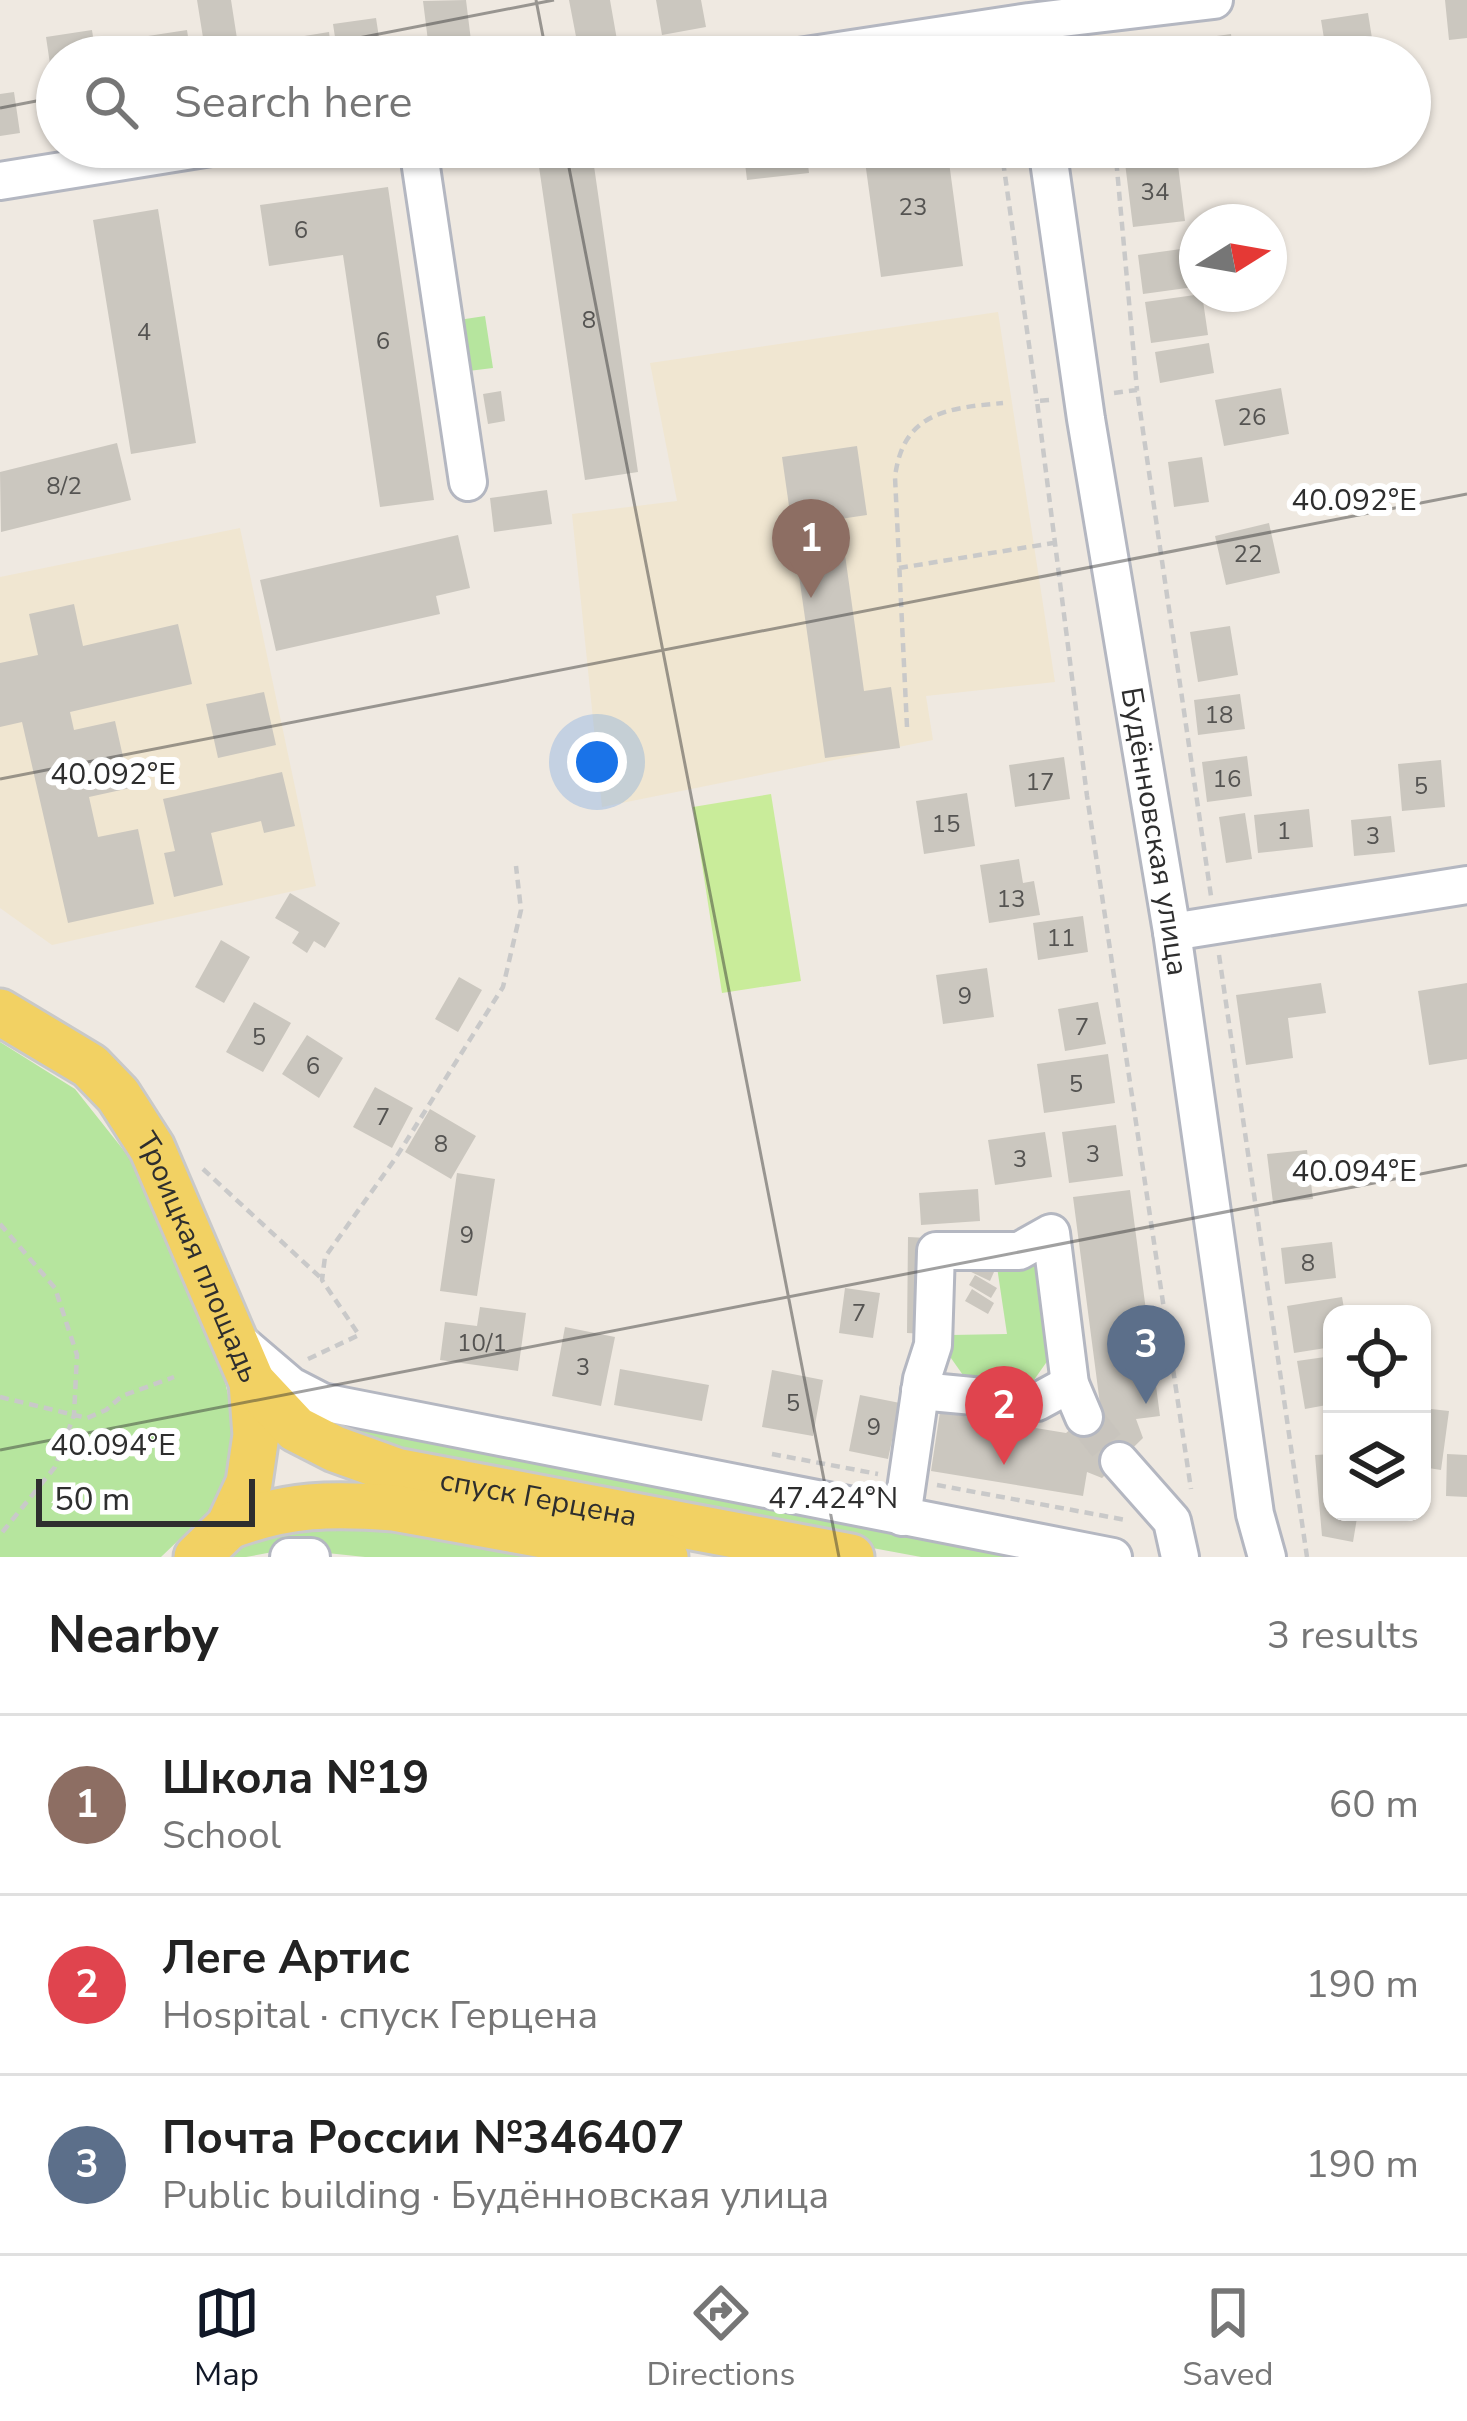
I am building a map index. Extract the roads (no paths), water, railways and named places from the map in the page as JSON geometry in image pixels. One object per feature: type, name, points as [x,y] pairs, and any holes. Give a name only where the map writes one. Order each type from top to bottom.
[{"type":"main road","name":"Троицкая площадь","points":[[0,1012],[90,1066],[118,1094],[152,1148],[232,1334],[263,1378],[255,1459],[213,1542]]},
{"type":"main road","name":"спуск Герцена","points":[[263,1378],[296,1429],[396,1471],[851,1557]]},
{"type":"main road","name":"спуск Герцена","points":[[213,1542],[270,1511],[349,1504],[665,1557]]},
{"type":"street","points":[[955,36],[1214,0]]},
{"type":"street","points":[[0,182],[84,168]]},
{"type":"street","points":[[421,168],[468,482]]},
{"type":"street","name":"Будённовская улица","points":[[1050,168],[1090,442],[1172,932],[1255,1514],[1267,1557]]},
{"type":"street","points":[[1172,932],[1467,885]]},
{"type":"street","points":[[902,1517],[920,1391],[933,1345],[936,1250],[1019,1251],[1051,1233],[1077,1401],[920,1391]]},
{"type":"street","points":[[263,1378],[322,1402],[1114,1557]]},
{"type":"street","points":[[1119,1461],[1176,1539]]},
{"type":"street","name":"Будённовская улица","points":[[1244,1557],[1255,1514]]},
{"type":"street","points":[[289,1557],[311,1557]]},
{"type":"tunnel","points":[[1084,1417],[1119,1461]]},
{"type":"place","name":"Школа №19","points":[[811,598]]},
{"type":"place","name":"Почта России №346407","points":[[1146,1404]]},
{"type":"place","name":"Леге Артис","points":[[1004,1465]]}]
